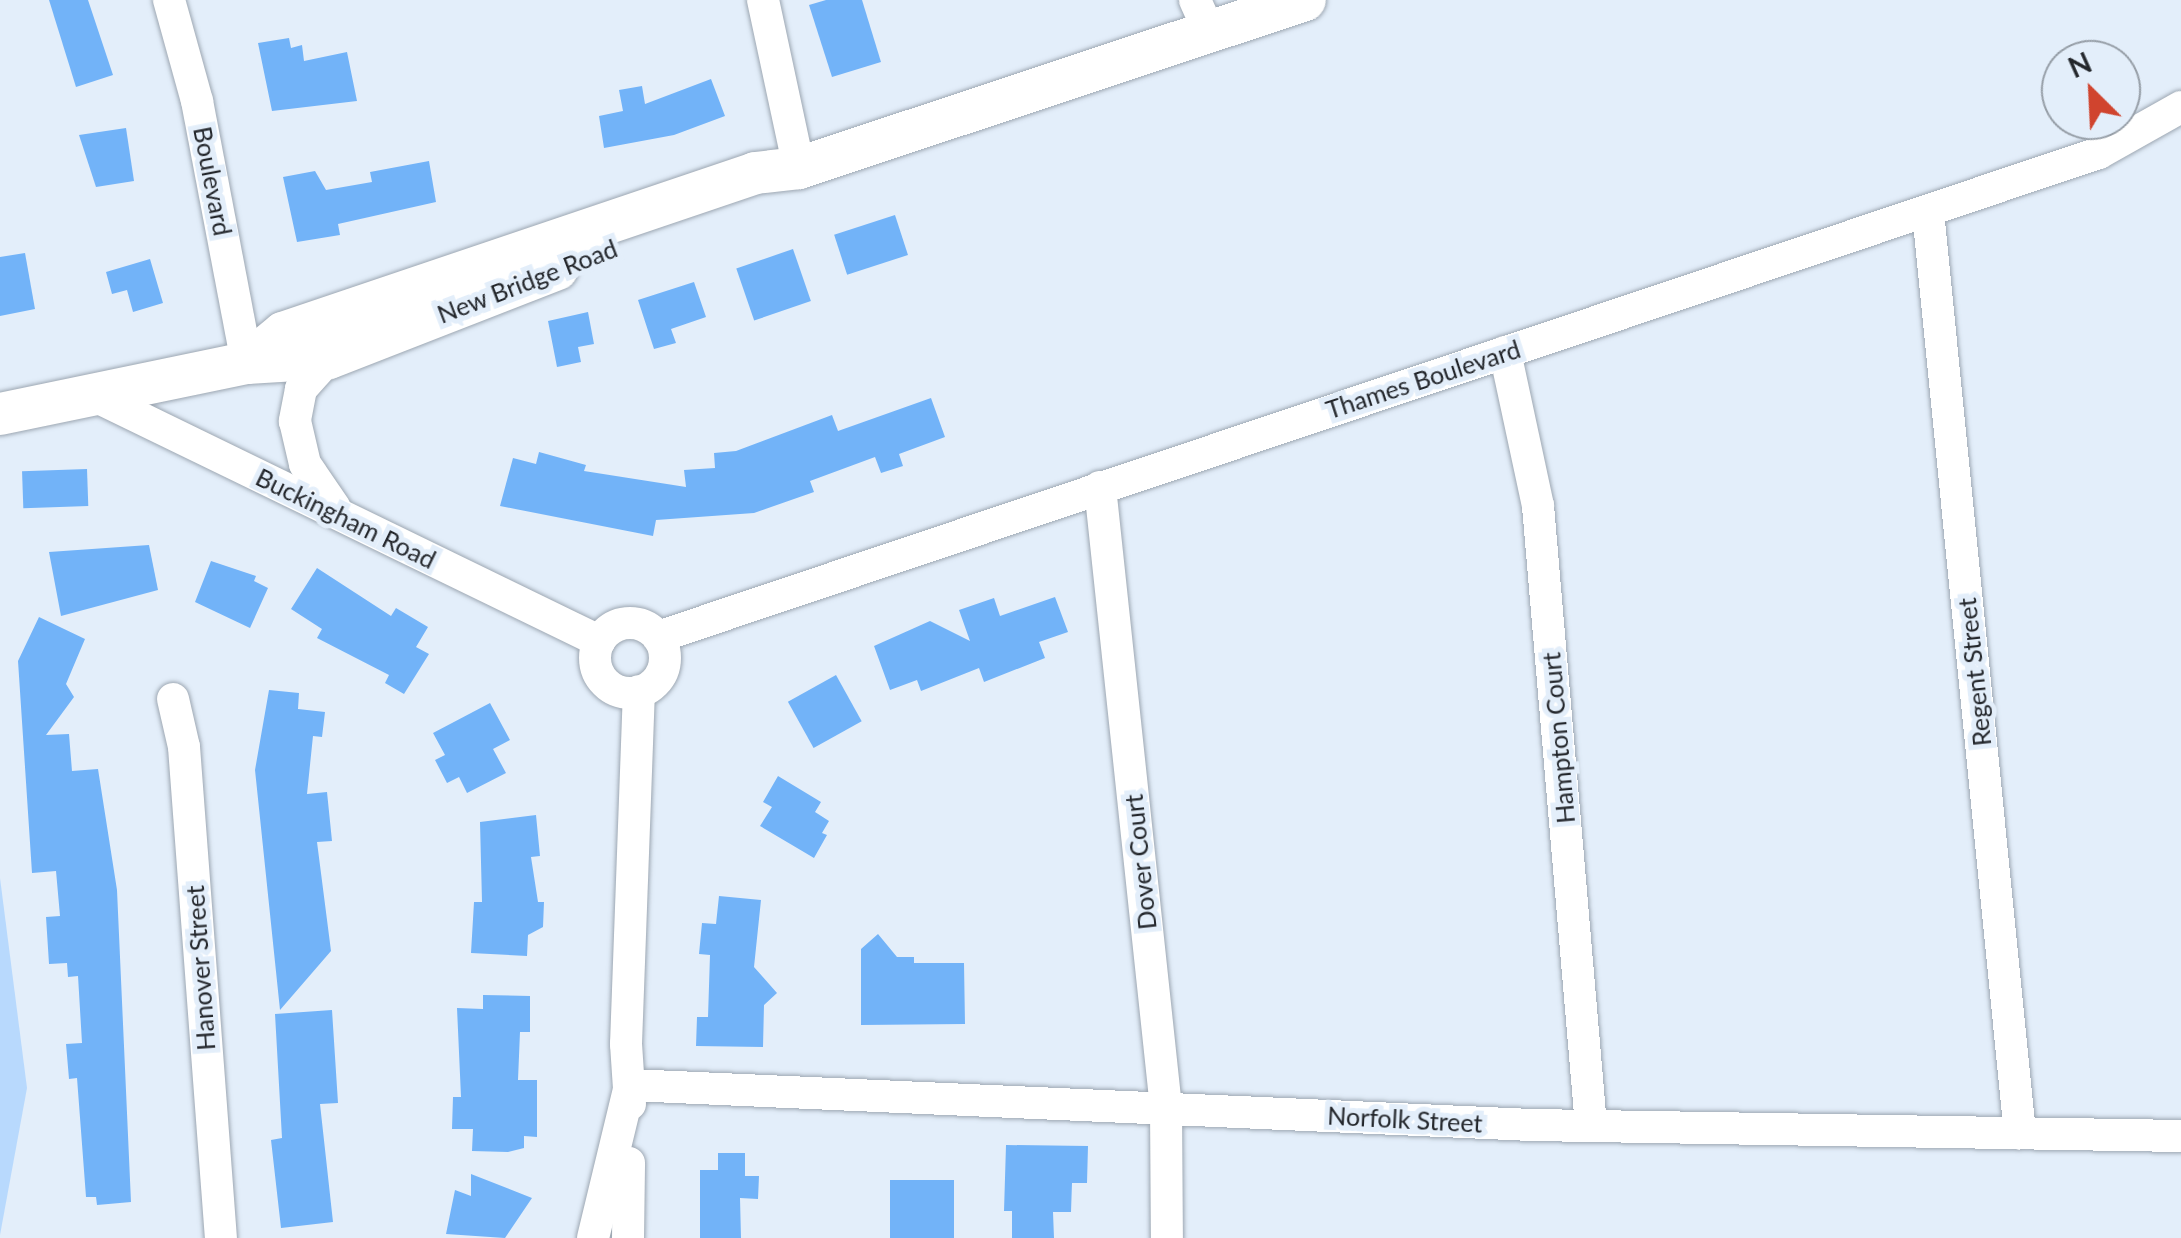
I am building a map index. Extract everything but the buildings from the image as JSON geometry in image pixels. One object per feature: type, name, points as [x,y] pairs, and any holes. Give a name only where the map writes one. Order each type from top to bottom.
[{"type":"main road","name":"New Bridge Road","points":[[0,414],[247,363],[329,358],[760,191],[799,168],[1202,16],[1305,0]]},
{"type":"main road","name":"New Bridge Road","points":[[247,363],[283,334],[755,174],[799,168]]},
{"type":"street","name":"Boulevard","points":[[168,0],[200,119],[247,363]]},
{"type":"street","points":[[763,0],[799,168]]},
{"type":"street","name":"Thames Boulevard","points":[[658,637],[2099,153],[2181,106]]},
{"type":"street","name":"Regent Street","points":[[1928,212],[2020,1133]]},
{"type":"street","name":"Hampton Court","points":[[1505,352],[1538,506],[1591,1126]]},
{"type":"street","points":[[329,358],[301,390],[295,421],[305,464],[341,516]]},
{"type":"street","name":"Buckingham Road","points":[[93,395],[600,641]]},
{"type":"street","name":"Dover Court","points":[[1100,486],[1166,1108],[1167,1238]]},
{"type":"street","points":[[624,623],[646,626],[658,637],[665,652],[662,674],[639,691],[623,692],[602,679],[595,657],[600,641],[624,623]]},
{"type":"street","points":[[628,1238],[630,1085],[626,1044],[639,691]]},
{"type":"street","name":"Hanover Street","points":[[173,699],[184,747],[220,1238]]},
{"type":"street","points":[[593,1238],[630,1085]]},
{"type":"street","name":"Norfolk Street","points":[[630,1085],[1591,1126],[2181,1136]]},
{"type":"shaded area","points":[[0,878],[27,1088],[0,1235]]}]
